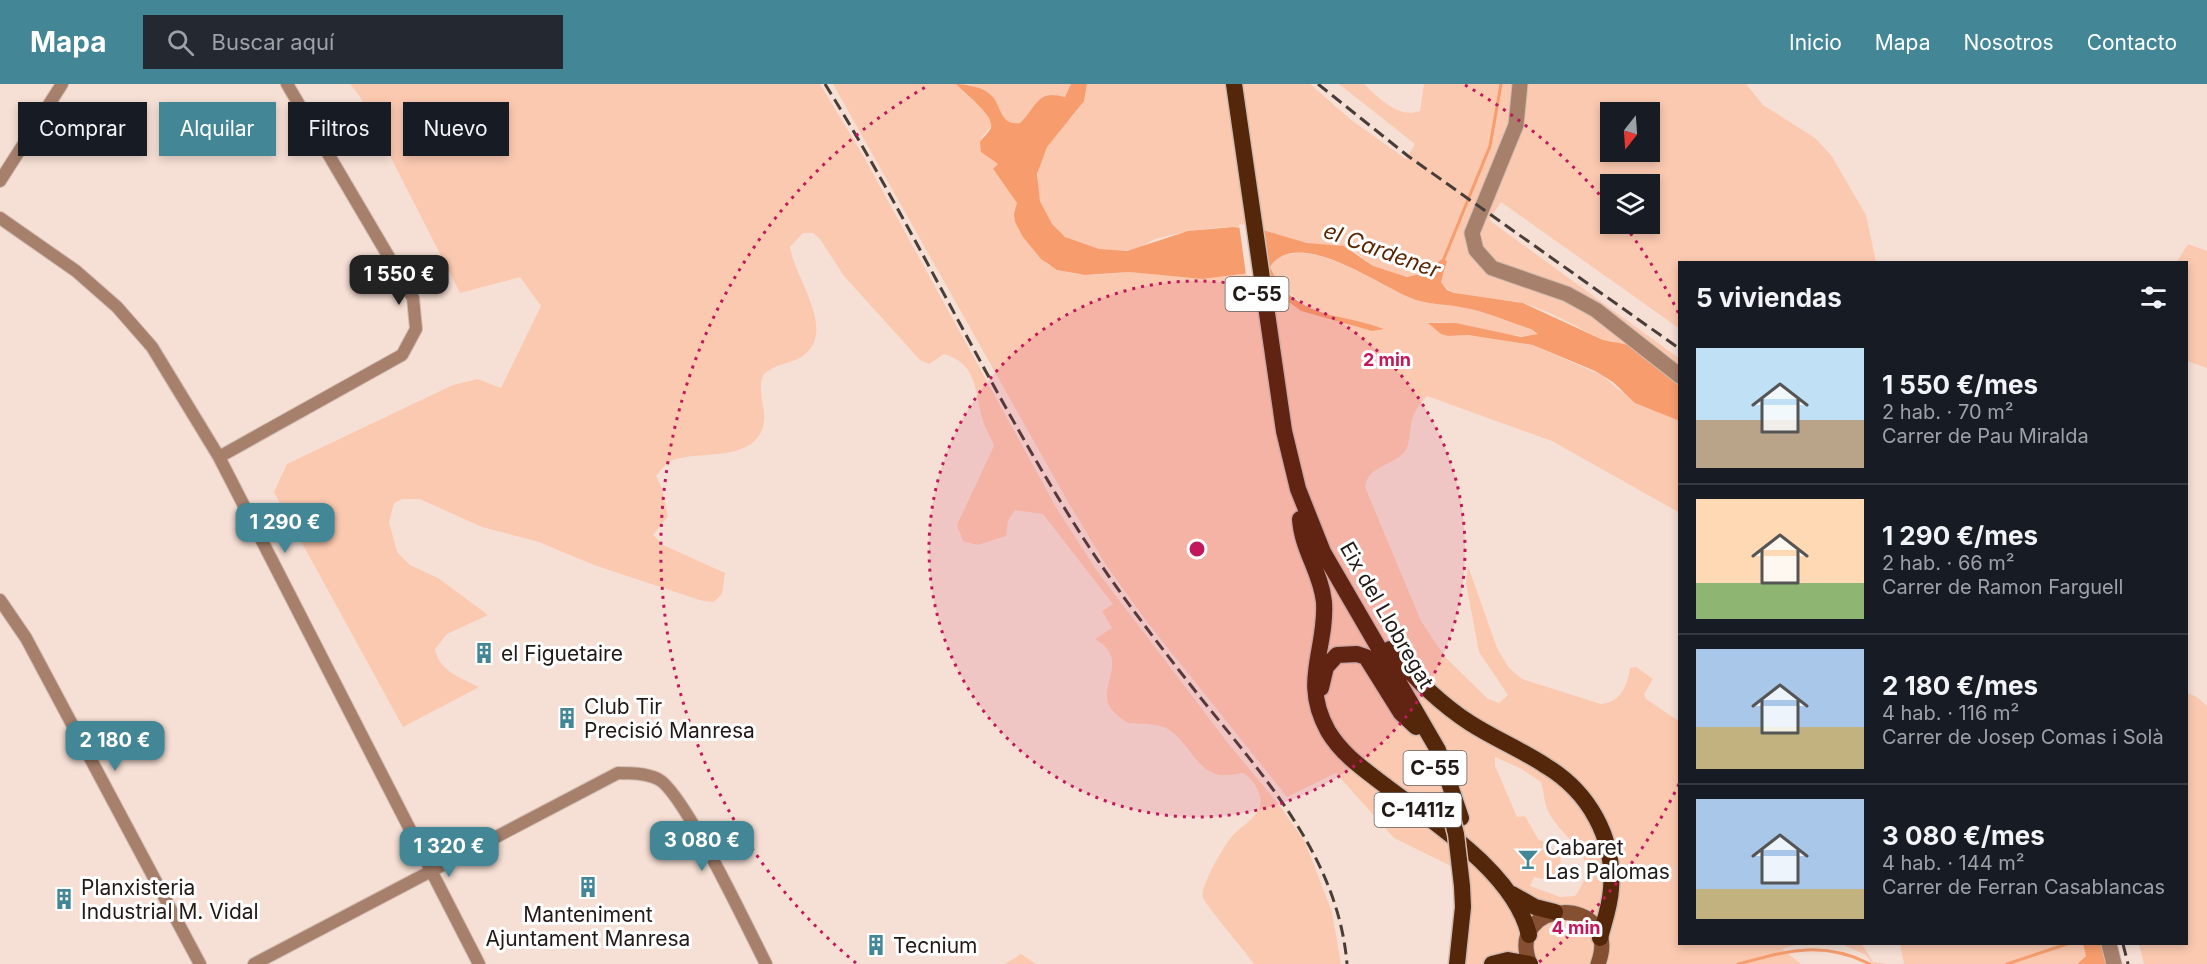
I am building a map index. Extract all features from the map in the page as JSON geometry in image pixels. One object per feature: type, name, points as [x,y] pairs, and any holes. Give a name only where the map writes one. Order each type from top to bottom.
[{"type":"highway","name":"C-55","points":[[1227,84],[1241,156]]},
{"type":"highway","name":"C-55","points":[[1234,84],[1241,156],[1280,432]]},
{"type":"highway","name":"Eix del Llobregat","points":[[1280,432],[1284,472],[1299,519],[1333,586],[1416,727],[1455,815]]},
{"type":"highway","name":"Eix del Llobregat","points":[[1280,432],[1323,552],[1344,585],[1354,608],[1396,675],[1437,750],[1455,815]]},
{"type":"highway","points":[[1299,519],[1301,538],[1316,572],[1324,603],[1314,676],[1319,704]]},
{"type":"highway","points":[[1344,585],[1385,644],[1432,694],[1468,722],[1557,773],[1586,801],[1601,826],[1610,860],[1610,896],[1600,938]]},
{"type":"highway","points":[[1319,704],[1322,680],[1330,661],[1337,655],[1357,654],[1366,657],[1374,666],[1401,713],[1416,727]]},
{"type":"highway","name":"C-1411z","points":[[1319,704],[1327,729],[1348,756],[1452,837],[1508,892]]},
{"type":"highway","name":"C-55","points":[[1455,815],[1470,862],[1462,907],[1457,964]]},
{"type":"highway","name":"C-55","points":[[1466,888],[1466,964]]},
{"type":"highway","points":[[1508,892],[1535,907],[1555,912]]},
{"type":"highway","points":[[1508,892],[1522,912],[1529,935]]},
{"type":"highway","points":[[1492,964],[1508,960],[1530,964]]},
{"type":"main road","points":[[1530,964],[1527,950],[1529,935],[1539,921],[1555,912],[1566,911],[1580,915],[1592,924],[1600,938],[1602,949],[1598,964]]},
{"type":"street","points":[[0,181],[62,84]]},
{"type":"street","points":[[219,457],[402,355],[416,328],[413,298],[287,84]]},
{"type":"street","points":[[1520,84],[1516,125],[1472,233],[1476,250],[1492,268],[1568,294],[1596,310],[1678,374]]},
{"type":"street","points":[[0,218],[76,271],[124,315],[152,347],[219,457],[479,964]]},
{"type":"street","points":[[0,600],[26,638],[200,964]]},
{"type":"street","points":[[254,964],[618,773],[640,773],[660,780],[693,823],[766,964]]},
{"type":"street","points":[[2109,945],[2114,964]]},
{"type":"shaded area","points":[[350,84],[820,84],[865,159],[1057,509],[1097,571],[1227,742],[1280,806],[1305,842],[1332,912],[1341,964],[1254,964],[1211,909],[1203,897],[1205,884],[1229,840],[1259,809],[1260,799],[1257,788],[1243,773],[1219,775],[1210,772],[1203,767],[1180,739],[1166,728],[1152,724],[1128,723],[1111,709],[1107,695],[1112,662],[1105,647],[1095,639],[1112,628],[1102,611],[1113,604],[1043,514],[1015,510],[1008,521],[1006,536],[977,545],[963,541],[957,525],[994,446],[982,417],[971,375],[956,359],[944,354],[929,364],[920,360],[844,276],[820,239],[813,233],[803,233],[790,247],[815,318],[816,332],[813,344],[804,355],[773,368],[763,375],[761,389],[764,423],[755,441],[745,448],[732,452],[679,458],[667,463],[656,476],[662,489],[668,516],[653,535],[663,545],[725,573],[722,594],[714,602],[703,601],[594,565],[539,542],[482,527],[420,499],[402,499],[394,503],[389,522],[397,552],[410,565],[438,578],[488,615],[447,634],[435,649],[437,657],[446,668],[458,677],[479,687],[403,727],[274,492],[287,464],[453,385],[478,379],[501,388],[541,306],[520,277],[460,293],[390,156],[391,102],[363,102]]},
{"type":"shaded area","points":[[833,84],[956,84],[989,119],[992,125],[982,137],[981,152],[998,164],[993,170],[1017,203],[1023,237],[1048,265],[1075,274],[1094,275],[1129,272],[1202,279],[1250,273],[1266,279],[1301,311],[1372,331],[1376,326],[1345,319],[1302,302],[1279,281],[1270,267],[1283,256],[1300,253],[1320,256],[1416,300],[1473,310],[1531,329],[1538,334],[1514,335],[1457,324],[1428,323],[1448,336],[1467,335],[1533,345],[1603,376],[1619,390],[1678,420],[1678,512],[1552,441],[1427,396],[1413,417],[1405,451],[1371,474],[1365,487],[1421,621],[1445,657],[1488,699],[1499,703],[1508,695],[1479,652],[1466,583],[1468,566],[1497,648],[1509,668],[1522,679],[1601,704],[1618,697],[1627,681],[1630,668],[1636,667],[1653,679],[1644,694],[1646,699],[1678,721],[1678,945],[1795,945],[1782,949],[1801,964],[1449,964],[1454,915],[1451,866],[1394,838],[1336,773],[1287,797],[1147,622],[1106,565],[1068,502]],"holes":[[[1495,757],[1520,768],[1541,782],[1549,813],[1580,851],[1584,860],[1586,870],[1583,882],[1575,896],[1560,897],[1530,886],[1534,877],[1545,879],[1557,874],[1560,870],[1560,858],[1550,845],[1538,839],[1525,816],[1517,817],[1495,766]]]},
{"type":"shaded area","points":[[956,84],[975,87],[989,93],[1005,119],[1009,122],[1020,123],[1043,97],[1056,95],[1065,97],[1071,84],[1087,84],[1084,101],[1047,147],[1037,174],[1040,201],[1052,224],[1065,237],[1099,249],[1127,251],[1188,231],[1233,227],[1266,231],[1307,243],[1344,246],[1373,266],[1407,277],[1424,273],[1442,259],[1447,261],[1441,282],[1447,290],[1523,303],[1603,340],[1629,345],[1654,362],[1678,385],[1678,420],[1635,403],[1613,382],[1595,371],[1533,345],[1468,335],[1448,336],[1441,334],[1428,323],[1456,323],[1521,337],[1538,334],[1531,329],[1473,310],[1416,300],[1363,273],[1320,256],[1300,252],[1283,256],[1270,267],[1280,284],[1292,297],[1305,305],[1320,312],[1384,329],[1372,331],[1301,311],[1285,299],[1266,279],[1250,273],[1202,279],[1129,272],[1085,275],[1057,270],[1041,259],[1023,237],[1015,222],[1014,214],[1017,203],[993,169],[998,164],[981,152],[980,142],[991,127],[991,122],[983,110]]},
{"type":"shaded area","points":[[969,84],[1071,84],[1065,97],[1049,95],[1043,97],[1020,123],[1013,123],[1005,119],[991,95]]},
{"type":"shaded area","points":[[1087,84],[1310,84],[1350,119],[1406,159],[1415,144],[1339,84],[1364,84],[1389,106],[1412,113],[1420,111],[1424,84],[1746,84],[1763,105],[1815,138],[1831,155],[1866,215],[1876,261],[1678,261],[1678,328],[1501,202],[1489,220],[1678,358],[1678,386],[1613,341],[1603,340],[1544,310],[1513,301],[1457,294],[1441,282],[1445,270],[1442,259],[1425,271],[1401,276],[1373,266],[1357,253],[1345,248],[1306,243],[1236,227],[1174,234],[1125,251],[1102,250],[1078,244],[1059,232],[1052,224],[1042,206],[1038,186],[1039,166],[1047,147],[1077,110]]},
{"type":"shaded area","points":[[2188,244],[2207,251],[2207,368],[2188,361],[2188,261],[2178,261]]},
{"type":"shaded area","points":[[2188,693],[2197,697],[2207,706],[2207,964],[2144,964],[2139,945],[2188,945]]},
{"type":"shaded area","points":[[1843,945],[1863,945],[1873,962],[1887,964],[1873,964],[1866,955]]},
{"type":"shaded area","points":[[1900,945],[2083,945],[2086,956],[2076,964],[1904,964]]},
{"type":"shaded area","points":[[2083,945],[2103,945],[2106,964],[2077,964],[2086,956]]},
{"type":"shaded area","points":[[1021,954],[1036,964],[1005,964]]},
{"type":"pier","points":[[1239,224],[1261,227],[1258,278],[1246,275]]},
{"type":"waterway","name":"el Cardener","points":[[1443,261],[1490,146],[1501,84]]},
{"type":"waterway","points":[[2007,964],[2064,945]]},
{"type":"waterway","points":[[1738,964],[1804,950],[1836,952],[1870,964]]},
{"type":"railway","points":[[825,84],[889,193],[1010,416],[1075,525],[1135,613],[1249,757],[1294,820],[1329,888],[1341,925],[1347,964]]},
{"type":"railway","points":[[1318,84],[1408,156],[1678,348]]},
{"type":"railway","points":[[2123,945],[2128,964]]},
{"type":"place","name":"el Figuetaire","points":[[484,653]]},
{"type":"place","name":"Club Tir Precisió Manresa","points":[[567,718]]},
{"type":"place","name":"Cabaret Las Palomas","points":[[1528,859]]},
{"type":"place","name":"Manteniment Ajuntament Manresa","points":[[588,887]]},
{"type":"place","name":"Planxisteria Industrial M. Vidal","points":[[64,899]]},
{"type":"place","name":"Tecnium","points":[[876,945]]}]
